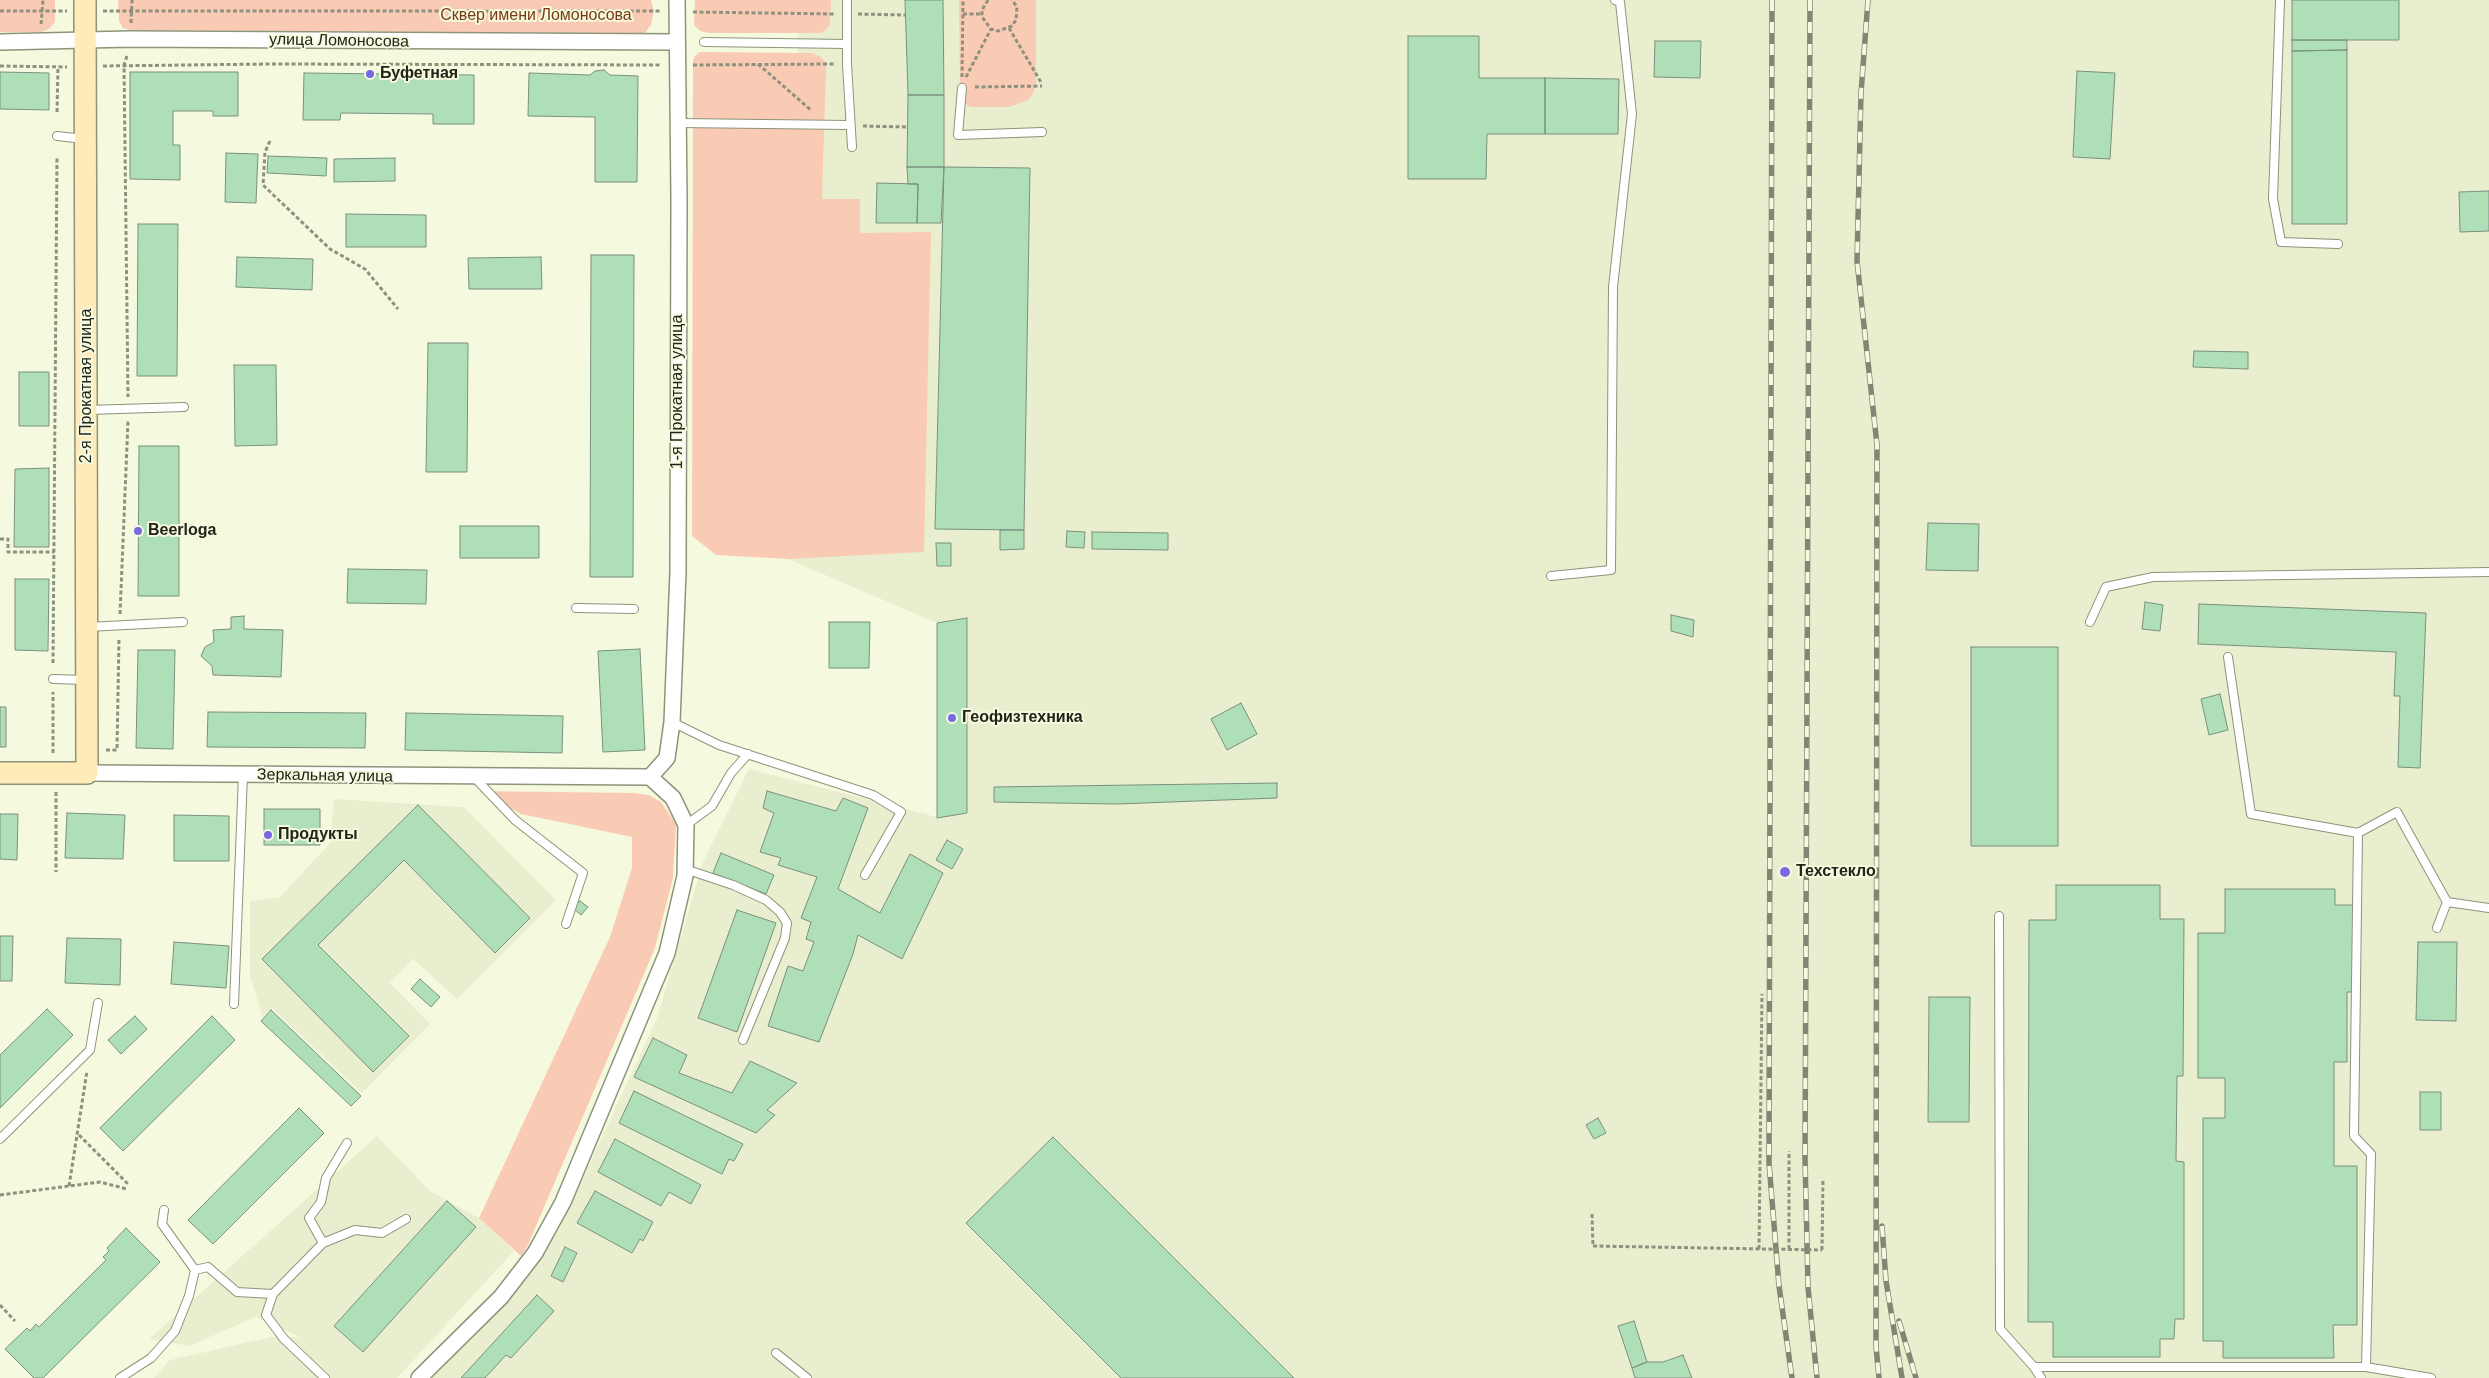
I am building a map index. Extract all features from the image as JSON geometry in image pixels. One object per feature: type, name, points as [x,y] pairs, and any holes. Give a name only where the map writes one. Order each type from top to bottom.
[{"type":"street","name":"2-я Прокатная улица","points":[[85,5],[87,773]]},
{"type":"street","name":"1-я Прокатная улица","points":[[650,777],[667,758],[672,722],[678,562],[679,65],[677,6]]},
{"type":"street","name":"улица Ломоносова","points":[[0,42],[140,39],[677,42]]},
{"type":"street","name":"Зеркальная улица","points":[[0,773],[650,777]]},
{"type":"street","points":[[419,1378],[501,1297],[535,1253],[558,1210],[667,953],[685,869],[686,825],[673,798],[650,777]]},
{"type":"lane","points":[[847,0],[847,64],[852,147]]},
{"type":"lane","points":[[1551,576],[1611,570],[1613,287],[1632,114],[1620,2],[1615,0]]},
{"type":"lane","points":[[2280,0],[2273,199],[2281,242],[2338,244]]},
{"type":"lane","points":[[704,42],[847,44]]},
{"type":"lane","points":[[962,88],[958,135],[1042,132]]},
{"type":"lane","points":[[679,123],[850,125]]},
{"type":"lane","points":[[57,136],[86,139]]},
{"type":"lane","points":[[87,410],[184,407]]},
{"type":"lane","points":[[2090,622],[2106,587],[2153,577],[2489,572]]},
{"type":"lane","points":[[576,608],[634,609]]},
{"type":"lane","points":[[87,627],[183,622]]},
{"type":"lane","points":[[2228,657],[2251,814],[2358,833],[2396,812],[2447,902]]},
{"type":"lane","points":[[53,679],[87,680]]},
{"type":"lane","points":[[672,722],[719,745],[873,795],[901,812],[865,875]]},
{"type":"lane","points":[[686,825],[712,806],[731,773],[748,754]]},
{"type":"lane","points":[[234,1004],[243,775]]},
{"type":"lane","points":[[474,777],[515,820],[582,873],[566,924]]},
{"type":"lane","points":[[2358,833],[2354,1136],[2371,1154],[2366,1367]]},
{"type":"lane","points":[[685,869],[733,885],[766,900],[780,912],[787,923],[785,938],[743,1040]]},
{"type":"lane","points":[[2447,902],[2489,908]]},
{"type":"lane","points":[[2436,928],[2447,902]]},
{"type":"lane","points":[[1998,916],[2000,1329],[2034,1367],[2040,1378]]},
{"type":"lane","points":[[0,1139],[90,1050],[98,1003]]},
{"type":"lane","points":[[323,1243],[309,1218],[321,1202],[326,1178],[346,1143]]},
{"type":"lane","points":[[120,1378],[151,1358],[175,1331],[189,1296],[195,1270],[162,1224],[164,1210]]},
{"type":"lane","points":[[325,1378],[284,1339],[266,1316],[273,1294],[323,1243],[355,1230],[382,1233],[406,1219]]},
{"type":"lane","points":[[195,1270],[208,1267],[237,1292],[273,1294]]},
{"type":"lane","points":[[776,1353],[807,1378]]},
{"type":"lane","points":[[2034,1367],[2366,1367],[2431,1378]]},
{"type":"path","points":[[963,0],[962,84],[991,29]]},
{"type":"path","points":[[988,0],[982,14],[986,24],[991,29],[998,31],[1009,28],[1016,20],[1018,13],[1012,0]]},
{"type":"path","points":[[0,11],[85,5],[677,6],[905,15]]},
{"type":"path","points":[[963,14],[982,14]]},
{"type":"path","points":[[962,88],[1042,85],[1009,28]]},
{"type":"path","points":[[758,64],[828,125]]},
{"type":"path","points":[[0,66],[847,64]]},
{"type":"path","points":[[53,751],[117,750],[128,409],[124,65]]},
{"type":"path","points":[[57,112],[58,67]]},
{"type":"path","points":[[850,125],[908,127]]},
{"type":"path","points":[[270,141],[265,152],[263,185],[330,250],[365,268],[398,309]]},
{"type":"path","points":[[53,663],[57,158]]},
{"type":"path","points":[[0,539],[8,539],[8,552],[54,552]]},
{"type":"path","points":[[53,689],[53,751],[56,773],[56,872]]},
{"type":"path","points":[[1759,1249],[1762,994]]},
{"type":"path","points":[[68,1186],[78,1135],[90,1050]]},
{"type":"path","points":[[78,1135],[128,1184]]},
{"type":"path","points":[[1789,1151],[1789,1249]]},
{"type":"path","points":[[1592,1214],[1592,1246],[1822,1250],[1823,1179]]},
{"type":"path","points":[[0,1195],[100,1182],[127,1190]]},
{"type":"path","points":[[0,1305],[15,1321]]},
{"type":"shaded area","points":[[799,0],[2489,0],[2489,1378],[431,1378],[542,1258],[559,1230],[657,1018],[703,862],[749,769],[937,817],[937,623],[788,559]]},
{"type":"shaded area","points":[[334,799],[464,807],[556,900],[457,999],[413,959],[390,983],[430,1024],[362,1093],[272,1008],[263,1017],[250,976],[250,901],[280,897],[330,843]]},
{"type":"shaded area","points":[[377,1136],[430,1191],[479,1218],[514,1251],[397,1378],[154,1378],[170,1360],[271,1337],[300,1337],[256,1317],[189,1346],[149,1339]]},
{"type":"green space","points":[[0,0],[55,0],[55,22],[50,28],[42,32],[0,32]]},
{"type":"green space","name":"Сквер имени Ломоносова","points":[[118,0],[651,0],[654,11],[651,25],[645,33],[131,30],[123,28],[119,21]]},
{"type":"green space","points":[[695,0],[831,0],[830,24],[821,33],[709,33],[700,31],[694,25]]},
{"type":"green space","points":[[959,0],[1036,0],[1036,82],[1034,92],[1028,100],[1009,107],[971,107],[965,104],[960,90]]},
{"type":"green space","points":[[700,52],[812,53],[821,57],[825,62],[826,70],[822,199],[860,199],[860,233],[931,232],[924,552],[788,559],[716,555],[692,536],[693,63],[694,57]]},
{"type":"green space","points":[[479,791],[633,793],[649,795],[661,802],[676,824],[673,878],[655,948],[527,1247],[521,1256],[479,1218],[610,937],[632,868],[632,837],[521,814]]},
{"type":"building","points":[[905,0],[943,0],[944,95],[908,95]]},
{"type":"building","points":[[2292,0],[2399,0],[2399,40],[2292,40]]},
{"type":"building","points":[[1408,36],[1479,36],[1479,78],[1545,78],[1545,134],[1487,134],[1486,179],[1408,179]]},
{"type":"building","points":[[2292,40],[2347,40],[2347,50],[2292,51]]},
{"type":"building","points":[[1655,41],[1701,41],[1700,78],[1654,77]]},
{"type":"building","points":[[2347,50],[2347,224],[2292,224],[2292,51]]},
{"type":"building","points":[[604,70],[610,75],[638,76],[637,182],[595,182],[595,117],[528,116],[529,73],[590,75],[595,71]]},
{"type":"building","points":[[2077,71],[2115,73],[2110,159],[2073,157]]},
{"type":"building","points":[[0,72],[49,73],[49,110],[0,109]]},
{"type":"building","points":[[130,72],[238,72],[238,116],[213,116],[213,111],[173,111],[173,145],[180,145],[180,180],[130,179]]},
{"type":"building","points":[[304,73],[474,75],[474,124],[433,124],[433,114],[341,113],[340,120],[303,120]]},
{"type":"building","points":[[1545,78],[1619,79],[1618,134],[1545,134]]},
{"type":"building","points":[[908,95],[944,95],[944,167],[907,167]]},
{"type":"building","points":[[226,153],[258,154],[256,203],[225,202]]},
{"type":"building","points":[[268,156],[327,158],[326,176],[267,173]]},
{"type":"building","points":[[395,158],[395,181],[334,182],[334,159]]},
{"type":"building","points":[[907,167],[944,167],[941,223],[917,223],[918,184],[908,184]]},
{"type":"building","points":[[944,167],[1030,168],[1024,530],[935,529]]},
{"type":"building","points":[[877,183],[918,184],[917,223],[876,223]]},
{"type":"building","points":[[2489,191],[2489,231],[2460,232],[2459,192]]},
{"type":"building","points":[[346,214],[426,215],[426,247],[346,247]]},
{"type":"building","points":[[138,224],[178,224],[177,376],[137,376]]},
{"type":"building","points":[[591,255],[634,255],[633,577],[590,577]]},
{"type":"building","points":[[237,257],[313,259],[312,290],[236,287]]},
{"type":"building","points":[[541,257],[542,289],[469,289],[468,258]]},
{"type":"building","points":[[428,343],[468,343],[467,472],[426,472]]},
{"type":"building","points":[[2194,351],[2248,352],[2248,369],[2193,367]]},
{"type":"building","points":[[234,365],[276,365],[277,445],[235,446]]},
{"type":"building","points":[[19,372],[49,372],[49,426],[19,426]]},
{"type":"building","points":[[139,446],[179,446],[179,596],[138,596]]},
{"type":"building","points":[[49,468],[49,547],[14,547],[15,469]]},
{"type":"building","points":[[1928,523],[1979,524],[1978,571],[1926,570]]},
{"type":"building","points":[[460,526],[539,526],[539,558],[460,558]]},
{"type":"building","points":[[1000,530],[1024,530],[1024,549],[1000,550]]},
{"type":"building","points":[[1067,531],[1085,532],[1084,548],[1066,547]]},
{"type":"building","points":[[1092,532],[1168,533],[1168,550],[1092,549]]},
{"type":"building","points":[[936,543],[951,543],[951,566],[937,566]]},
{"type":"building","points":[[348,569],[427,570],[426,604],[347,603]]},
{"type":"building","points":[[15,579],[49,579],[48,651],[15,650]]},
{"type":"building","points":[[2145,602],[2163,605],[2160,631],[2142,629]]},
{"type":"building","points":[[2199,604],[2426,613],[2420,768],[2398,767],[2400,696],[2394,696],[2396,652],[2198,644]]},
{"type":"building","points":[[1671,615],[1694,620],[1693,637],[1671,631]]},
{"type":"building","points":[[244,616],[244,629],[283,630],[281,677],[213,675],[212,666],[201,656],[205,647],[214,642],[213,630],[231,629],[231,617]]},
{"type":"building","name":"Геофизтехника","points":[[967,618],[967,813],[937,818],[937,623]]},
{"type":"building","points":[[829,622],[870,622],[869,668],[829,668]]},
{"type":"building","points":[[1971,647],[2058,647],[2058,846],[1971,846]]},
{"type":"building","points":[[640,649],[645,750],[603,752],[598,651]]},
{"type":"building","points":[[138,650],[175,650],[173,749],[136,748]]},
{"type":"building","points":[[2220,694],[2228,730],[2209,735],[2201,699]]},
{"type":"building","points":[[1241,703],[1257,734],[1227,750],[1211,719]]},
{"type":"building","points":[[0,707],[6,707],[6,747],[0,747]]},
{"type":"building","points":[[208,712],[366,713],[365,748],[207,747]]},
{"type":"building","points":[[406,713],[563,716],[562,753],[405,750]]},
{"type":"building","points":[[1277,783],[1277,798],[1117,804],[994,802],[994,787]]},
{"type":"building","points":[[767,791],[836,811],[843,798],[868,808],[838,889],[880,913],[910,854],[943,873],[902,959],[858,935],[853,954],[819,1042],[768,1026],[788,966],[803,971],[814,942],[806,939],[811,922],[801,918],[817,877],[778,865],[781,858],[760,852],[774,813],[763,808]]},
{"type":"building","points":[[418,805],[530,918],[495,953],[404,860],[318,945],[409,1036],[373,1072],[262,959]]},
{"type":"building","points":[[264,809],[320,809],[320,845],[264,845]]},
{"type":"building","points":[[67,813],[125,815],[123,859],[65,858]]},
{"type":"building","points":[[0,814],[18,814],[17,860],[0,859]]},
{"type":"building","points":[[174,815],[229,816],[229,861],[174,861]]},
{"type":"building","points":[[947,840],[963,849],[952,869],[936,860]]},
{"type":"building","points":[[721,853],[774,875],[766,894],[713,873]]},
{"type":"building","points":[[2056,885],[2160,885],[2160,919],[2184,919],[2183,1076],[2177,1076],[2176,1161],[2184,1162],[2184,1319],[2175,1319],[2174,1339],[2160,1339],[2160,1357],[2053,1357],[2053,1322],[2028,1322],[2029,920],[2056,920]]},
{"type":"building","points":[[2225,889],[2335,889],[2335,905],[2355,905],[2355,992],[2347,992],[2347,1062],[2334,1062],[2334,1166],[2357,1166],[2357,1325],[2333,1325],[2334,1358],[2223,1358],[2223,1341],[2203,1341],[2203,1118],[2225,1118],[2225,1078],[2198,1078],[2198,933],[2225,933]]},
{"type":"building","points":[[580,901],[588,907],[581,915],[573,908]]},
{"type":"building","points":[[737,910],[776,923],[737,1032],[698,1018]]},
{"type":"building","points":[[0,936],[13,936],[12,981],[0,981]]},
{"type":"building","points":[[67,938],[121,939],[120,985],[65,983]]},
{"type":"building","points":[[174,942],[229,946],[226,988],[171,984]]},
{"type":"building","points":[[2418,942],[2457,942],[2456,1021],[2416,1020]]},
{"type":"building","points":[[420,979],[440,997],[431,1007],[411,989]]},
{"type":"building","points":[[1929,997],[1970,997],[1969,1122],[1928,1122]]},
{"type":"building","points":[[47,1009],[73,1035],[0,1108],[0,1055]]},
{"type":"building","points":[[271,1010],[361,1096],[351,1106],[261,1021]]},
{"type":"building","points":[[135,1016],[147,1029],[121,1054],[108,1040]]},
{"type":"building","points":[[212,1016],[235,1040],[123,1151],[100,1128]]},
{"type":"building","points":[[653,1038],[687,1055],[679,1073],[732,1093],[750,1061],[797,1083],[767,1110],[775,1115],[756,1133],[634,1077]]},
{"type":"building","points":[[634,1091],[743,1144],[734,1161],[729,1159],[722,1174],[619,1123]]},
{"type":"building","points":[[2420,1092],[2441,1092],[2441,1130],[2420,1130]]},
{"type":"building","points":[[299,1108],[324,1133],[213,1244],[188,1220]]},
{"type":"building","points":[[1598,1118],[1606,1133],[1594,1139],[1586,1125]]},
{"type":"building","points":[[1053,1137],[1294,1378],[1121,1378],[966,1223]]},
{"type":"building","points":[[615,1139],[701,1185],[691,1204],[669,1192],[661,1206],[598,1172]]},
{"type":"building","points":[[595,1191],[653,1222],[643,1241],[640,1239],[632,1253],[577,1223]]},
{"type":"building","points":[[447,1201],[476,1227],[363,1352],[334,1326]]},
{"type":"building","points":[[126,1228],[160,1262],[43,1378],[34,1378],[5,1349],[27,1328],[30,1331],[36,1324],[39,1327],[106,1260],[103,1257],[109,1251],[107,1248]]},
{"type":"building","points":[[565,1247],[577,1253],[563,1282],[551,1276]]},
{"type":"building","points":[[537,1295],[554,1311],[511,1358],[506,1355],[485,1378],[461,1378]]},
{"type":"building","points":[[1634,1321],[1647,1362],[1632,1368],[1618,1326]]},
{"type":"building","points":[[1683,1355],[1692,1378],[1635,1378],[1632,1368],[1647,1362],[1663,1362]]},
{"type":"railway","points":[[1772,0],[1769,1163],[1779,1286],[1792,1378]]},
{"type":"railway","points":[[1810,0],[1805,1158],[1808,1287],[1817,1378]]},
{"type":"railway","points":[[1868,0],[1861,93],[1857,261],[1877,445],[1876,1346],[1879,1378]]},
{"type":"railway","points":[[1882,1226],[1886,1281],[1902,1378]]},
{"type":"railway","points":[[1899,1321],[1916,1378]]},
{"type":"place","name":"Буфетная","points":[[370,74]]},
{"type":"place","name":"Beerloga","points":[[138,531]]},
{"type":"place","name":"Геофизтехника","points":[[952,718]]},
{"type":"place","name":"Продукты","points":[[268,835]]},
{"type":"place","name":"Техстекло","points":[[1785,872]]}]
